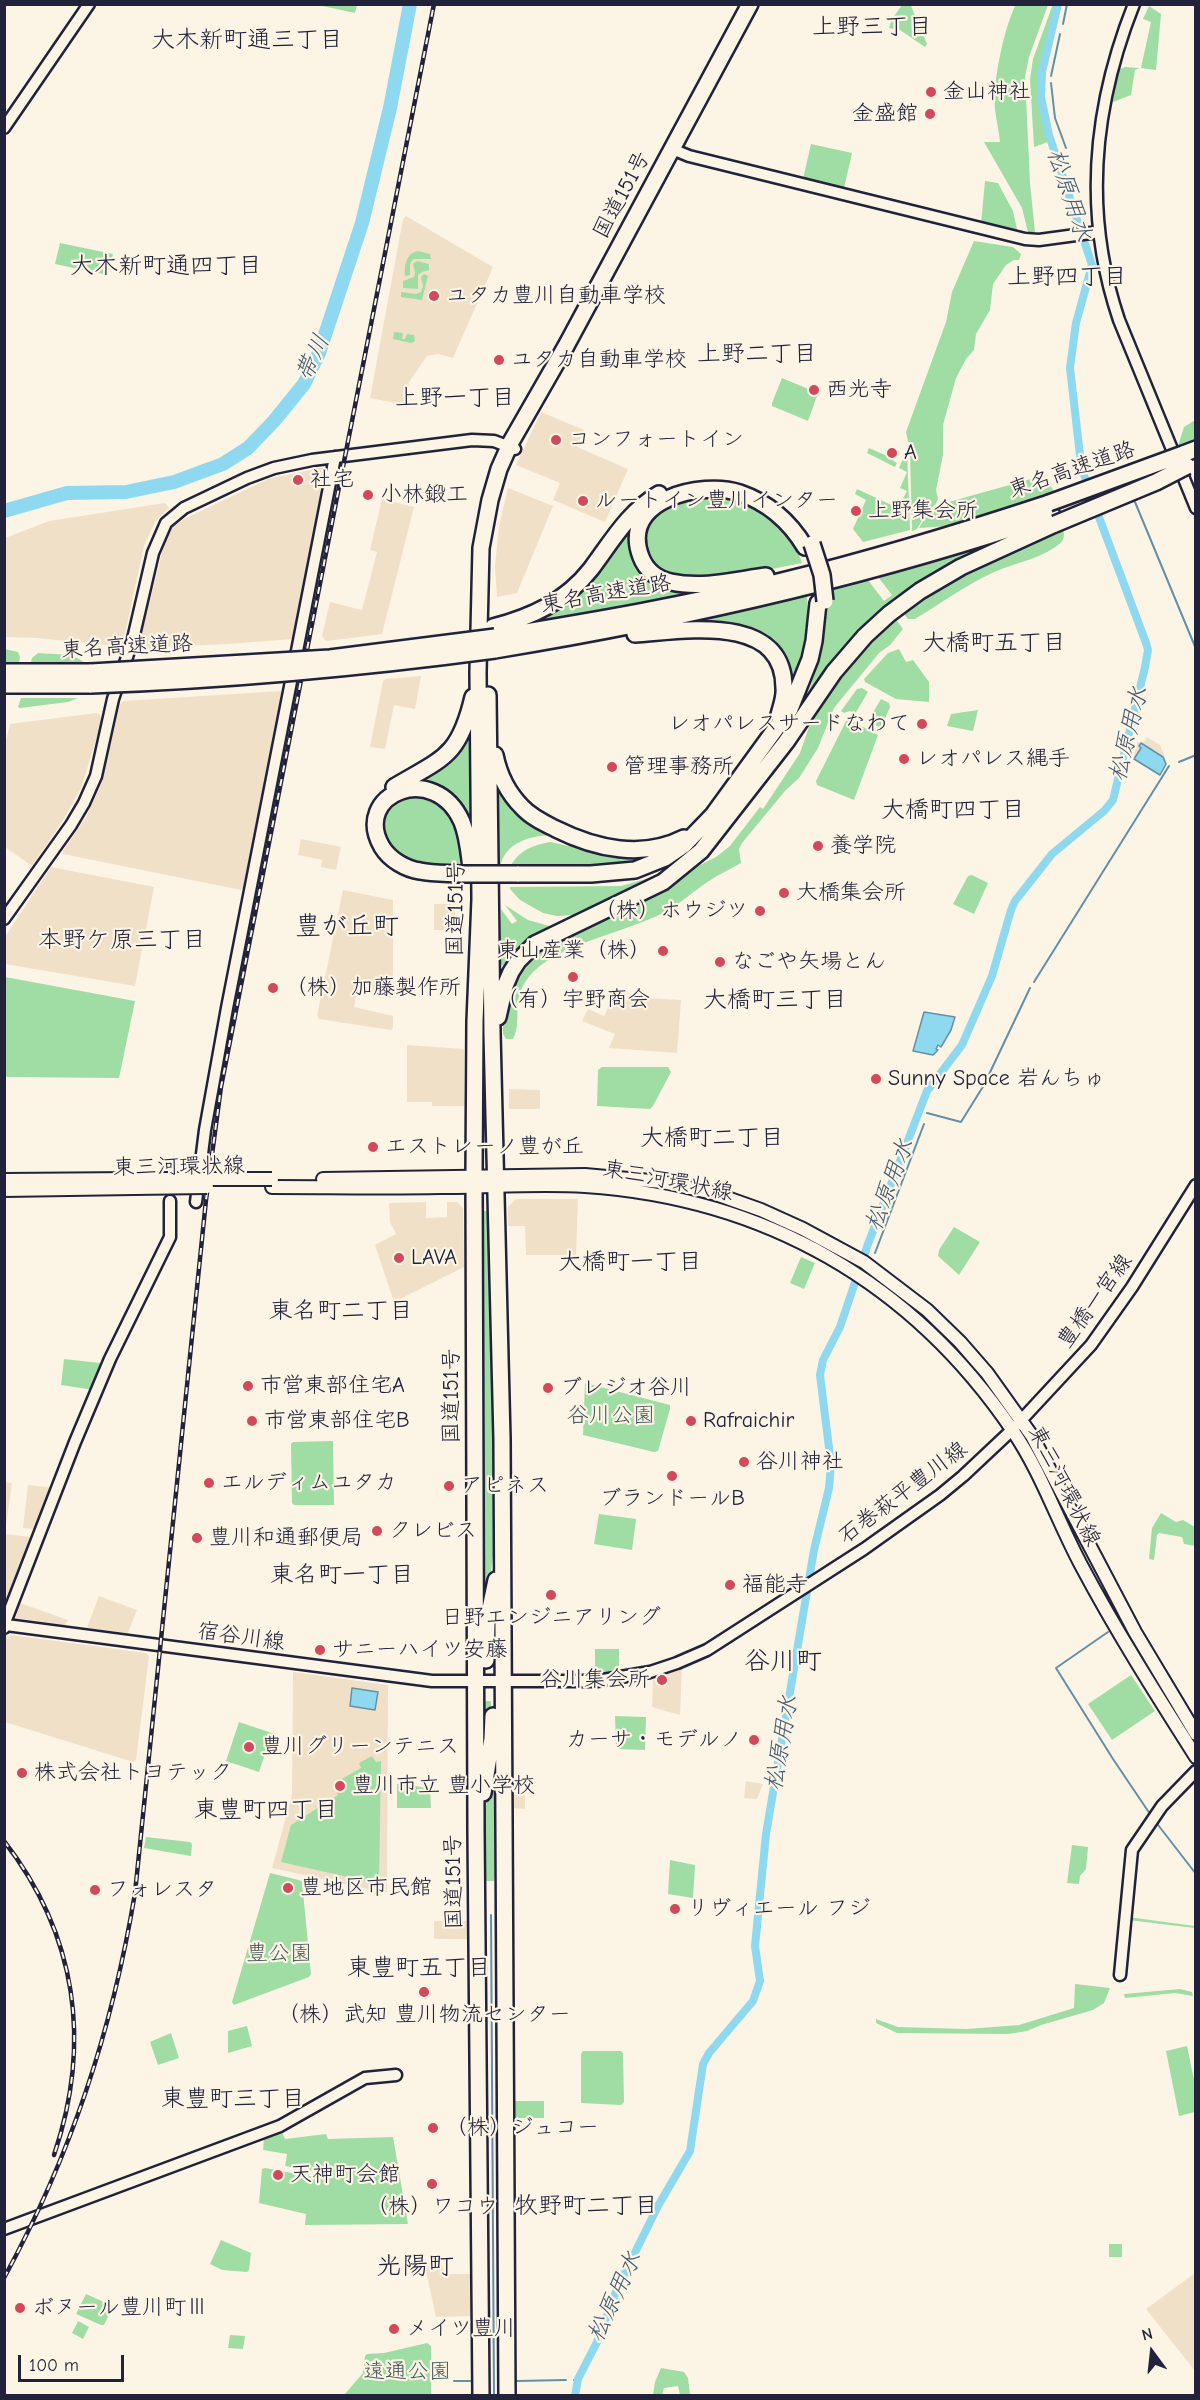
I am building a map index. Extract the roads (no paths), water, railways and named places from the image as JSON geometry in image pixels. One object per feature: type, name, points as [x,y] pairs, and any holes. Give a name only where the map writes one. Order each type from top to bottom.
[{"type":"highway","name":"国道151号","points":[[481,2396],[475,1682],[474,1181],[476,1002],[480,899],[478,672],[481,548],[490,500],[512,448],[526,427],[532,407],[750,4]]},
{"type":"highway","name":"国道151号","points":[[507,2396],[502,1527],[487,668],[488,552],[496,504],[512,448]]},
{"type":"highway","points":[[492,1033],[496,1027],[510,972],[535,944],[663,882],[701,851],[792,732],[834,672],[865,636],[889,614],[920,591],[1052,514],[1156,482],[1190,458]]},
{"type":"highway","name":"東名高速道路","points":[[4,686],[330,657],[494,638],[553,641],[649,623],[784,593],[916,558],[1052,514],[1190,458]]},
{"type":"highway","points":[[494,638],[561,598],[590,570],[637,509],[662,492],[682,484],[704,481],[728,482],[756,490],[790,513],[809,546],[821,602],[824,624],[817,665],[792,732]]},
{"type":"highway","points":[[809,546],[772,509],[741,494],[720,489],[694,490],[663,501],[644,518],[638,537],[640,554],[649,570],[659,578],[680,584],[720,582],[776,574],[838,560],[868,558]]},
{"type":"highway","name":"東名高速道路","points":[[4,672],[175,682],[309,672],[716,596],[1052,514]]},
{"type":"highway","points":[[517,877],[635,870],[665,858],[684,845],[702,826],[790,709],[810,659],[821,602]]},
{"type":"highway","points":[[553,641],[716,629],[756,640],[777,659],[783,677],[784,697],[775,730]]},
{"type":"highway","points":[[478,672],[469,714],[461,737],[440,761],[384,794],[373,811],[370,829],[377,854],[398,871],[416,878],[632,877],[672,862],[719,830]]},
{"type":"highway","points":[[489,723],[493,729],[498,767],[509,792],[530,814],[560,831],[605,847],[639,850],[677,841],[702,826]]},
{"type":"highway","points":[[462,878],[421,872],[401,864],[386,853],[377,836],[376,825],[378,813],[384,802],[405,789],[424,789],[446,801],[462,823],[469,848],[471,868],[476,1002]]},
{"type":"highway","points":[[475,1682],[486,1670],[488,1623],[502,1527]]},
{"type":"highway","points":[[476,1840],[492,1739],[493,1696],[503,1682]]},
{"type":"main road","name":"東三河環状線","points":[[4,1180],[134,1184],[474,1181],[618,1177],[662,1182],[712,1193],[761,1210],[803,1229],[859,1267],[931,1333],[1017,1425],[1032,1436],[1130,1623],[1196,1734]]},
{"type":"main road","name":"東三河環状線","points":[[4,1190],[134,1184]]},
{"type":"main road","name":"東三河環状線","points":[[1017,1425],[1080,1563],[1123,1641],[1196,1756]]},
{"type":"street","points":[[4,128],[89,4]]},
{"type":"street","points":[[1134,4],[1119,42],[1102,109],[1089,234],[1116,311],[1196,508]]},
{"type":"street","points":[[672,149],[688,156],[1025,239],[1039,240],[1089,234]]},
{"type":"street","points":[[4,919],[71,825],[96,776],[113,699],[133,639],[153,553],[166,522],[184,508],[260,472],[299,462],[472,440],[494,441],[512,448]]},
{"type":"street","points":[[196,1202],[205,1130],[225,1018],[335,458]]},
{"type":"street","name":"豊橋一宮線","points":[[1017,1425],[1091,1345],[1132,1287],[1196,1185]]},
{"type":"street","points":[[5,1626],[75,1442],[110,1359],[170,1237],[170,1201]]},
{"type":"street","name":"石巻萩平豊川線","points":[[475,1682],[597,1681],[650,1672],[707,1650],[873,1543],[940,1495],[1017,1425]]},
{"type":"street","name":"宿谷川線","points":[[5,1626],[432,1681],[475,1682]]},
{"type":"street","points":[[1120,1975],[1132,1850],[1162,1806],[1196,1771]]},
{"type":"street","points":[[4,2229],[260,2134],[292,2120],[365,2078],[396,2075]]},
{"type":"water","points":[[1141,743],[1163,757],[1166,764],[1160,775],[1134,759],[1141,748],[1139,746]]},
{"type":"water","points":[[924,1012],[955,1017],[951,1030],[941,1047],[938,1045],[936,1049],[938,1050],[933,1055],[913,1051]]},
{"type":"water","points":[[352,1688],[378,1692],[375,1710],[350,1706]]},
{"type":"waterway","name":"帯川","points":[[4,511],[67,493],[126,492],[174,482],[223,464],[248,448],[304,384],[319,353],[362,223],[390,108],[410,4]]},
{"type":"waterway","name":"松原用水","points":[[575,2396],[578,2379],[597,2342],[617,2289],[658,2206],[690,2151],[703,2064],[709,2053],[753,2001],[760,1981],[755,1946],[766,1834],[814,1550],[829,1488],[831,1464],[820,1375],[823,1360],[840,1327],[868,1244],[927,1091],[962,1045],[992,976],[1015,901],[1052,854],[1104,811],[1113,800],[1145,667],[1148,650],[1146,643],[1081,464],[1070,368],[1076,323],[1092,265],[1049,135],[1041,97],[1042,72],[1058,4]]},
{"type":"waterway","points":[[1063,24],[1067,4]]},
{"type":"waterway","points":[[1051,76],[1060,34]]},
{"type":"waterway","points":[[1051,83],[1055,118],[1066,148]]},
{"type":"waterway","points":[[1135,502],[1196,649]]},
{"type":"waterway","points":[[1179,762],[1196,755]]},
{"type":"waterway","points":[[1034,982],[1169,766]]},
{"type":"waterway","points":[[927,1113],[961,1122],[984,1085],[1030,988]]},
{"type":"waterway","points":[[875,1253],[924,1124]]},
{"type":"waterway","points":[[1108,1632],[1056,1668],[1150,1814]]},
{"type":"waterway","points":[[1155,1821],[1196,1874]]},
{"type":"waterway","points":[[491,1915],[494,2396]]},
{"type":"waterway","name":"松原用水","points":[[574,2380],[578,2379]]},
{"type":"waterway","points":[[517,2381],[566,2380]]},
{"type":"waterway","points":[[454,2381],[471,2381]]},
{"type":"railway","points":[[4,2278],[50,2185],[69,2139],[101,2043],[126,1944],[135,1893],[206,1200],[221,1087],[434,4]]},
{"type":"railway","points":[[4,1841],[29,1877],[48,1914],[62,1952],[71,1991],[74,2031],[72,2072],[66,2113],[54,2155]]},
{"type":"place","name":"金山神社","points":[[931,92]]},
{"type":"place","name":"金盛館","points":[[930,114]]},
{"type":"place","name":"ユタカ豊川自動車学校","points":[[434,296]]},
{"type":"place","name":"ユタカ自動車学校","points":[[499,360]]},
{"type":"place","name":"西光寺","points":[[814,390]]},
{"type":"place","name":"コンフォートイン","points":[[556,440]]},
{"type":"place","name":"A","points":[[892,453]]},
{"type":"place","name":"社宅","points":[[298,480]]},
{"type":"place","name":"小林鍛工","points":[[368,495]]},
{"type":"place","name":"ルートイン豊川インター","points":[[583,501]]},
{"type":"place","name":"上野集会所","points":[[856,511]]},
{"type":"place","name":"レオパレスサードなわて","points":[[922,724]]},
{"type":"place","name":"レオパレス縄手","points":[[904,759]]},
{"type":"place","name":"管理事務所","points":[[612,767]]},
{"type":"place","name":"養学院","points":[[818,846]]},
{"type":"place","name":"大橋集会所","points":[[784,893]]},
{"type":"place","name":"（株）ホウジツ","points":[[760,911]]},
{"type":"place","name":"東山産業（株）","points":[[663,951]]},
{"type":"place","name":"なごや矢場とん","points":[[720,962]]},
{"type":"place","name":"（有）宇野商会","points":[[573,977]]},
{"type":"place","name":"（株）加藤製作所","points":[[273,988]]},
{"type":"place","name":"Sunny Space 岩んちゅ","points":[[876,1079]]},
{"type":"place","name":"エストレーノ豊が丘","points":[[373,1147]]},
{"type":"place","name":"LAVA","points":[[399,1258]]},
{"type":"place","name":"市営東部住宅A","points":[[248,1386]]},
{"type":"place","name":"ブレジオ谷川","points":[[548,1388]]},
{"type":"place","name":"市営東部住宅B","points":[[252,1421]]},
{"type":"place","name":"Rafraichir","points":[[691,1421]]},
{"type":"place","name":"谷川神社","points":[[744,1462]]},
{"type":"place","name":"ブランドールB","points":[[672,1476]]},
{"type":"place","name":"エルディムユタカ","points":[[209,1483]]},
{"type":"place","name":"アピネス","points":[[449,1486]]},
{"type":"place","name":"クレビス","points":[[377,1531]]},
{"type":"place","name":"豊川和通郵便局","points":[[197,1538]]},
{"type":"place","name":"福能寺","points":[[730,1585]]},
{"type":"place","name":"日野エンジニアリング","points":[[551,1595]]},
{"type":"place","name":"サニーハイツ安藤","points":[[320,1650]]},
{"type":"place","name":"谷川集会所","points":[[662,1680]]},
{"type":"place","name":"カーサ・モデルノ","points":[[754,1740]]},
{"type":"place","name":"豊川グリーンテニス","points":[[249,1747]]},
{"type":"place","name":"株式会社トヨテック","points":[[22,1773]]},
{"type":"place","name":"豊川市立 豊小学校","points":[[340,1786]]},
{"type":"place","name":"豊地区市民館","points":[[288,1888]]},
{"type":"place","name":"フォレスタ","points":[[95,1890]]},
{"type":"place","name":"リヴィエール フジ","points":[[675,1909]]},
{"type":"place","name":"（株）武知 豊川物流センター","points":[[424,1992]]},
{"type":"place","name":"（株）ジュコー","points":[[433,2128]]},
{"type":"place","name":"天神町会館","points":[[278,2175]]},
{"type":"place","name":"（株）ワコウ","points":[[432,2184]]},
{"type":"place","name":"ボヌール豊川町Ⅲ","points":[[20,2308]]},
{"type":"place","name":"メイツ豊川","points":[[394,2329]]},
{"type":"district","name":"上野三丁目","points":[[872,27]]},
{"type":"district","name":"大木新町通三丁目","points":[[247,40]]},
{"type":"district","name":"大木新町通四丁目","points":[[166,266]]},
{"type":"district","name":"上野四丁目","points":[[1067,277]]},
{"type":"district","name":"上野二丁目","points":[[757,354]]},
{"type":"district","name":"上野一丁目","points":[[455,398]]},
{"type":"district","name":"大橋町五丁目","points":[[994,643]]},
{"type":"district","name":"大橋町四丁目","points":[[953,810]]},
{"type":"district","name":"豊が丘町","points":[[347,927]]},
{"type":"district","name":"本野ケ原三丁目","points":[[122,940]]},
{"type":"district","name":"大橋町三丁目","points":[[775,1000]]},
{"type":"district","name":"大橋町二丁目","points":[[712,1138]]},
{"type":"district","name":"大橋町一丁目","points":[[630,1262]]},
{"type":"district","name":"東名町二丁目","points":[[341,1311]]},
{"type":"district","name":"東名町一丁目","points":[[342,1575]]},
{"type":"district","name":"谷川町","points":[[783,1662]]},
{"type":"district","name":"東豊町四丁目","points":[[266,1810]]},
{"type":"district","name":"東豊町五丁目","points":[[419,1968]]},
{"type":"district","name":"東豊町三丁目","points":[[233,2099]]},
{"type":"district","name":"牧野町二丁目","points":[[586,2206]]},
{"type":"district","name":"光陽町","points":[[415,2267]]},
{"type":"park label","name":"谷川公園","points":[[611,1416]]},
{"type":"park label","name":"豊公園","points":[[279,1954]]},
{"type":"park label","name":"遠通公園","points":[[407,2372]]}]
